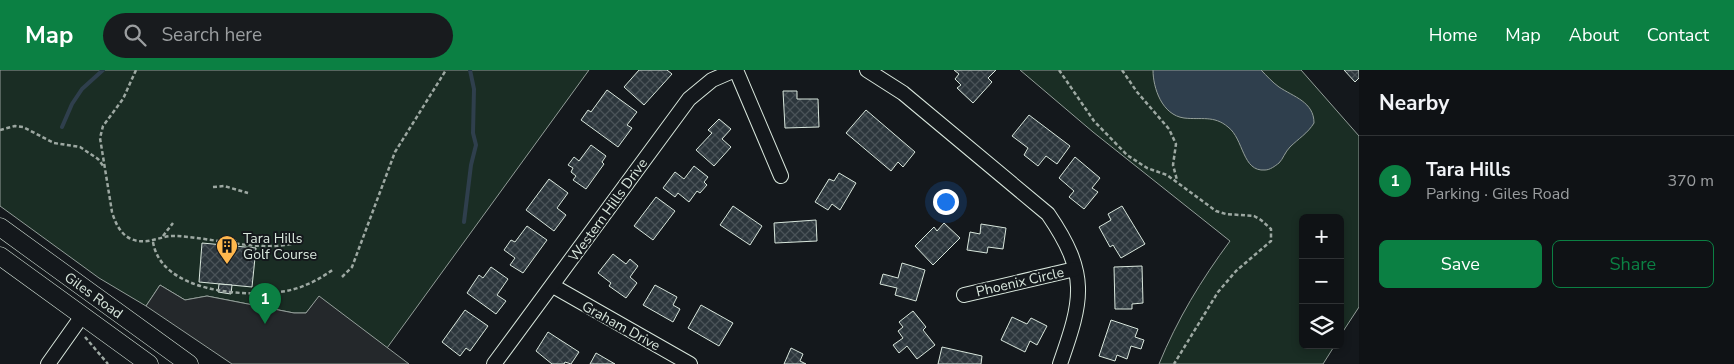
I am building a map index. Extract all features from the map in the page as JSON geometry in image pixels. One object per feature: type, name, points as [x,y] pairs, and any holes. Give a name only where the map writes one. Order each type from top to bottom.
[{"type":"main road","name":"Giles Road","points":[[0,227],[190,364]]},
{"type":"main road","name":"Giles Road","points":[[0,256],[79,321],[150,364]]},
{"type":"street","points":[[735,70],[781,176]]},
{"type":"street","name":"Western Hills Drive","points":[[494,364],[689,99],[712,80],[735,70]]},
{"type":"street","points":[[866,70],[903,93],[1048,214],[1068,247],[1075,269],[1079,303],[1060,364]]},
{"type":"street","name":"Phoenix Circle","points":[[964,294],[1075,269]]},
{"type":"street","name":"Graham Drive","points":[[553,286],[690,364]]},
{"type":"street","points":[[48,364],[79,321]]},
{"type":"path","points":[[136,70],[123,99],[101,132],[100,146],[112,212],[118,226],[126,236],[132,240],[153,242],[162,238],[187,237],[277,247],[303,241]]},
{"type":"path","points":[[342,277],[352,267],[395,152],[446,70]]},
{"type":"path","points":[[1060,70],[1094,121],[1118,147],[1137,161],[1177,181],[1216,210],[1226,214],[1254,216],[1272,229],[1272,236],[1268,246],[1236,271],[1218,292],[1174,364]]},
{"type":"path","points":[[1122,70],[1137,92],[1169,129],[1176,144],[1173,165],[1177,181]]},
{"type":"path","points":[[0,130],[14,126],[23,127],[54,143],[80,148],[98,159],[105,169]]},
{"type":"path","points":[[213,187],[224,186],[248,193]]},
{"type":"path","points":[[162,238],[173,223]]},
{"type":"path","points":[[153,242],[157,255],[172,273],[182,280],[205,288],[260,293],[286,291],[310,283],[334,269]]},
{"type":"path","points":[[79,321],[108,364]]},
{"type":"green space","name":"Tara Hills Golf Course","points":[[0,70],[589,70],[387,348],[319,297],[306,313],[294,313],[207,296],[185,300],[160,285],[146,306],[99,278],[0,206]]},
{"type":"green space","points":[[1020,70],[1301,70],[1359,136],[1359,307],[1344,330],[1344,214],[1299,214],[1299,349],[1332,349],[1323,364],[1159,364],[1190,301],[1230,241],[1093,132]]},
{"type":"shaded area","points":[[160,285],[185,300],[207,296],[294,313],[306,313],[319,296],[409,364],[232,364],[146,306]]},
{"type":"water","points":[[1153,70],[1261,70],[1276,85],[1307,105],[1311,110],[1314,123],[1288,149],[1279,163],[1269,169],[1257,169],[1247,160],[1233,132],[1223,123],[1212,119],[1184,118],[1170,112],[1160,100],[1153,77]]},
{"type":"building","points":[[639,70],[667,70],[672,74],[644,105],[624,87]]},
{"type":"building","points":[[954,70],[996,70],[988,78],[992,82],[973,103],[957,88],[961,85],[955,79],[959,74]]},
{"type":"building","points":[[1344,70],[1359,70],[1359,78],[1355,82]]},
{"type":"building","points":[[607,90],[637,112],[627,125],[632,128],[618,147],[581,120],[588,110],[591,112]]},
{"type":"building","points":[[783,91],[797,91],[797,99],[818,99],[819,127],[785,128]]},
{"type":"building","points":[[866,110],[915,152],[903,167],[898,162],[891,171],[846,133]]},
{"type":"building","points":[[1029,115],[1070,146],[1057,164],[1046,156],[1038,166],[1024,155],[1028,148],[1012,136]]},
{"type":"building","points":[[719,119],[731,129],[722,139],[731,147],[714,166],[696,150],[712,133],[708,130]]},
{"type":"building","points":[[591,145],[606,156],[602,162],[604,164],[586,189],[573,180],[576,176],[571,172],[573,168],[568,165],[574,157],[579,161]]},
{"type":"building","points":[[1075,157],[1100,178],[1092,188],[1098,192],[1084,209],[1069,197],[1074,191],[1059,178]]},
{"type":"building","points":[[694,166],[708,177],[704,182],[707,185],[700,193],[697,191],[689,202],[678,193],[675,197],[663,188],[675,172],[684,179]]},
{"type":"building","points":[[839,173],[856,183],[840,210],[832,204],[828,210],[815,202],[829,179],[834,181]]},
{"type":"building","points":[[549,179],[568,193],[557,208],[566,215],[554,231],[526,210]]},
{"type":"building","points":[[656,197],[675,211],[653,240],[634,226]]},
{"type":"building","points":[[733,206],[762,226],[750,245],[720,225]]},
{"type":"building","points":[[1122,206],[1145,244],[1121,258],[1113,245],[1110,247],[1099,227],[1111,220],[1108,214]]},
{"type":"building","points":[[816,220],[817,241],[775,243],[774,223]]},
{"type":"building","points":[[944,223],[960,238],[933,265],[915,246],[934,227],[937,231]]},
{"type":"building","points":[[981,224],[1006,228],[1003,249],[988,247],[987,253],[967,250],[970,232],[980,234]]},
{"type":"building","points":[[527,226],[547,240],[523,273],[510,265],[515,258],[504,250],[511,240],[515,242]]},
{"type":"building","points":[[224,239],[236,240],[235,247],[223,245]]},
{"type":"building","name":"Tara Hills Golf Course","points":[[202,243],[256,248],[252,287],[199,282]]},
{"type":"building","points":[[613,254],[626,264],[630,259],[638,266],[630,277],[637,283],[626,298],[609,286],[611,283],[598,273]]},
{"type":"building","points":[[902,263],[925,270],[916,301],[895,295],[897,288],[880,284],[883,274],[898,278]]},
{"type":"building","points":[[1142,266],[1143,303],[1132,304],[1132,309],[1115,309],[1114,267]]},
{"type":"building","points":[[491,267],[508,279],[497,295],[506,301],[496,314],[467,293],[479,275],[483,278]]},
{"type":"building","points":[[219,284],[232,285],[231,294],[218,292]]},
{"type":"building","points":[[655,285],[677,297],[673,305],[680,309],[673,322],[643,305]]},
{"type":"building","points":[[701,305],[733,323],[719,346],[688,328]]},
{"type":"building","points":[[465,310],[488,326],[470,351],[466,348],[460,356],[442,342]]},
{"type":"building","points":[[913,311],[926,327],[923,330],[935,345],[917,359],[907,346],[899,353],[893,345],[903,338],[898,331],[903,327],[899,322]]},
{"type":"building","points":[[1012,317],[1027,324],[1031,318],[1047,326],[1037,345],[1030,341],[1025,352],[1001,340]]},
{"type":"building","points":[[1111,320],[1138,329],[1135,337],[1144,340],[1141,349],[1131,346],[1127,359],[1117,355],[1115,361],[1099,356]]},
{"type":"building","points":[[548,332],[579,352],[571,364],[565,362],[564,364],[552,364],[536,351]]},
{"type":"building","points":[[942,347],[982,356],[981,364],[938,364]]},
{"type":"building","points":[[791,348],[803,354],[800,361],[806,364],[784,364]]},
{"type":"building","points":[[596,353],[615,364],[590,364]]},
{"type":"waterway","points":[[62,127],[72,104],[82,89],[103,70]]},
{"type":"waterway","points":[[464,222],[471,165],[476,145],[473,133],[474,89],[470,70]]},
{"type":"place","name":"Tara Hills Golf Course","points":[[227,265]]},
{"type":"place","name":"Tara Hills","points":[[265,324]]}]
